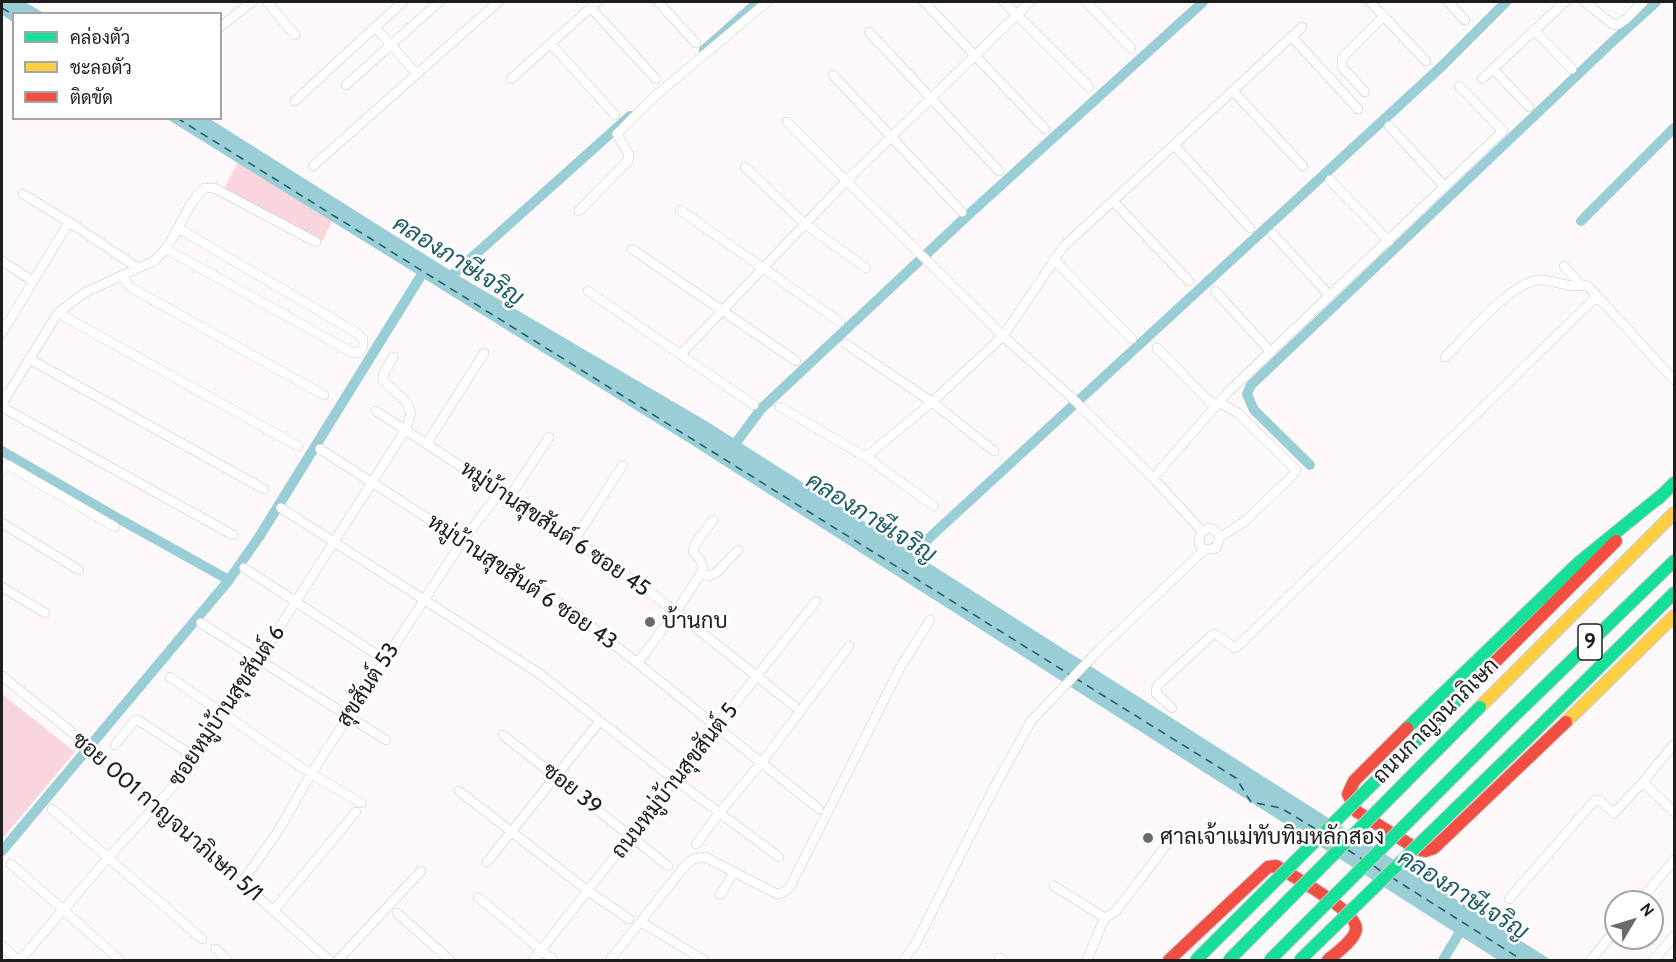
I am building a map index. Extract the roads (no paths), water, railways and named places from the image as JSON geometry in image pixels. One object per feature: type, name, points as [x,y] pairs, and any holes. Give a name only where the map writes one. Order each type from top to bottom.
[{"type":"main road","points":[[1637,548],[1669,497],[1674,483]]},
{"type":"main road","points":[[1669,497],[1577,564],[1350,783],[1347,791],[1349,802],[1356,811],[1418,849],[1425,851],[1434,848],[1674,616]]},
{"type":"main road","points":[[1196,960],[1465,692],[1669,497]]},
{"type":"main road","name":"ถนนกาญจนาภิเษก","points":[[1229,960],[1674,513]]},
{"type":"main road","name":"9","points":[[1270,960],[1506,724],[1674,561]]},
{"type":"main road","points":[[1300,960],[1674,593]]},
{"type":"main road","points":[[1169,960],[1268,867],[1276,866],[1340,907],[1354,920],[1356,929],[1352,937],[1328,960]]},
{"type":"street","points":[[222,25],[251,2]]},
{"type":"street","points":[[267,2],[294,35]]},
{"type":"street","points":[[295,100],[403,2]]},
{"type":"street","points":[[346,85],[439,2]]},
{"type":"street","points":[[313,166],[498,2]]},
{"type":"street","points":[[658,2],[696,43]]},
{"type":"street","points":[[579,211],[628,161],[629,154],[617,134],[624,125],[655,96],[768,2]]},
{"type":"street","points":[[924,2],[1045,129]]},
{"type":"street","points":[[1004,2],[1089,87]]},
{"type":"street","points":[[681,354],[847,180],[1030,2]]},
{"type":"street","points":[[1086,2],[1131,48]]},
{"type":"street","points":[[1370,2],[1426,61]]},
{"type":"street","points":[[1448,2],[1465,20]]},
{"type":"street","points":[[1482,79],[1565,2]]},
{"type":"street","points":[[1585,2],[1612,24],[1617,25],[1642,2]]},
{"type":"street","points":[[511,79],[594,5],[656,79]]},
{"type":"street","points":[[1365,92],[1342,67],[1342,58],[1384,16]]},
{"type":"street","points":[[375,27],[416,73]]},
{"type":"street","points":[[866,457],[932,402],[1004,336],[1064,246],[1302,27]]},
{"type":"street","points":[[1534,30],[1572,69]]},
{"type":"street","points":[[869,32],[999,171]]},
{"type":"street","points":[[1292,37],[1358,109]]},
{"type":"street","points":[[551,44],[615,115]]},
{"type":"street","points":[[1493,69],[1529,107]]},
{"type":"street","points":[[833,75],[962,212]]},
{"type":"street","points":[[1153,478],[1216,404],[1503,131],[1459,86]]},
{"type":"street","points":[[1233,91],[1304,166]]},
{"type":"street","points":[[787,122],[1004,336],[1070,396],[1153,478],[1202,531]]},
{"type":"street","points":[[1389,126],[1445,187]]},
{"type":"street","points":[[1174,145],[1250,228]]},
{"type":"street","points":[[745,167],[805,224],[866,268]]},
{"type":"street","points":[[1330,180],[1389,241]]},
{"type":"street","points":[[233,535],[7,410],[3,402],[58,313],[84,293],[154,261],[166,249],[195,196],[204,188],[213,188],[316,242]]},
{"type":"street","points":[[23,194],[138,268]]},
{"type":"street","points":[[1113,201],[1189,281]]},
{"type":"street","points":[[680,210],[840,322]]},
{"type":"street","points":[[2,331],[69,222]]},
{"type":"street","points":[[166,249],[353,353],[359,352],[363,346],[363,339],[357,333],[178,228]]},
{"type":"street","points":[[1273,234],[1330,296]]},
{"type":"street","points":[[632,249],[796,361]]},
{"type":"street","points":[[1054,260],[1132,339]]},
{"type":"street","points":[[2,261],[33,281]]},
{"type":"street","points":[[1564,266],[1582,286]]},
{"type":"street","points":[[122,275],[130,287],[324,395]]},
{"type":"street","points":[[1445,357],[1512,291],[1528,282],[1541,280],[1570,287],[1589,286],[1674,380]]},
{"type":"street","points":[[588,291],[754,405]]},
{"type":"street","points":[[1215,291],[1271,352]]},
{"type":"street","points":[[1172,708],[1156,693],[1156,686],[1215,634],[1235,648],[1239,645],[1593,300],[1600,299]]},
{"type":"street","points":[[58,313],[298,446]]},
{"type":"street","points":[[846,344],[932,402],[994,451]]},
{"type":"street","points":[[904,960],[917,941],[993,790],[1032,721],[1098,651],[1204,550],[1216,548],[1220,537],[1244,522],[1296,470],[1238,413],[1216,404],[1157,348]]},
{"type":"street","points":[[427,442],[484,353]]},
{"type":"street","points":[[393,357],[383,375],[383,380],[407,404],[411,413],[406,429]]},
{"type":"street","points":[[29,359],[264,489]]},
{"type":"street","points":[[780,407],[866,457],[934,506]]},
{"type":"street","name":"หมู่บ้านสุขสันต์ 6 ซอย 45","points":[[376,411],[575,539],[676,612],[794,706]]},
{"type":"street","name":"ซอยหมู่บ้านสุขสันต์ 6","points":[[19,960],[108,858],[176,785],[196,758],[225,716],[406,429]]},
{"type":"street","points":[[509,498],[549,438]]},
{"type":"street","name":"หมู่บ้านสุขสันต์ 6 ซอย 43","points":[[320,449],[576,613],[819,809]]},
{"type":"street","points":[[2,470],[8,465],[115,527]]},
{"type":"street","points":[[575,539],[622,465]]},
{"type":"street","name":"สุขสันต์ 53","points":[[242,882],[277,833],[311,774],[463,540],[500,492]]},
{"type":"street","points":[[281,508],[540,674],[674,779],[779,857]]},
{"type":"street","points":[[638,662],[702,573],[701,561],[695,555],[694,546],[713,520]]},
{"type":"street","points":[[2,523],[79,570]]},
{"type":"street","points":[[1202,531],[1211,529],[1220,537]]},
{"type":"street","points":[[1202,531],[1198,541],[1204,550]]},
{"type":"street","points":[[702,573],[709,576],[717,572],[738,550]]},
{"type":"street","points":[[244,568],[385,660]]},
{"type":"street","points":[[2,587],[45,613]]},
{"type":"street","name":"ถนนหมู่บ้านสุขสันต์ 5","points":[[533,960],[816,601]]},
{"type":"street","points":[[610,960],[693,859],[705,857],[777,894],[790,887],[900,668],[930,620]]},
{"type":"street","points":[[201,623],[386,740]]},
{"type":"street","points":[[696,844],[762,762],[849,646]]},
{"type":"street","name":"ซอย 001 กาญจนาภิเษก 5/1","points":[[2,676],[79,738],[329,960]]},
{"type":"street","points":[[170,677],[359,807],[273,911]]},
{"type":"street","points":[[115,745],[134,721],[138,720],[196,758]]},
{"type":"street","points":[[487,862],[600,721]]},
{"type":"street","name":"ซอย 39","points":[[503,735],[631,835],[668,867]]},
{"type":"street","points":[[1509,899],[1594,801],[1599,800],[1614,813],[1674,744]]},
{"type":"street","points":[[1643,782],[1674,812]]},
{"type":"street","points":[[459,791],[588,891],[629,919]]},
{"type":"street","points":[[52,809],[202,939]]},
{"type":"street","points":[[1087,960],[1104,919],[1116,911],[1174,835]]},
{"type":"street","points":[[1649,890],[1674,860]]},
{"type":"street","points":[[11,864],[120,960]]},
{"type":"street","points":[[338,960],[421,871]]},
{"type":"street","points":[[720,895],[734,872]]},
{"type":"street","points":[[1054,886],[1104,919]]},
{"type":"street","points":[[477,897],[553,960]]},
{"type":"street","points":[[397,913],[450,960]]},
{"type":"street","points":[[641,922],[704,960]]},
{"type":"street","points":[[1654,960],[1674,936]]},
{"type":"street","points":[[1591,960],[1604,944]]},
{"type":"street","points":[[2,946],[19,960]]},
{"type":"street","points":[[216,949],[227,960]]},
{"type":"water","points":[[2,2],[25,2],[42,12],[12,12],[12,21],[2,15]]},
{"type":"water","points":[[169,120],[212,120],[459,276],[708,422],[1551,960],[1498,960],[692,445]]},
{"type":"waterway","points":[[704,50],[758,2]]},
{"type":"waterway","points":[[729,452],[761,409],[967,216],[1203,2]]},
{"type":"waterway","name":"คลองภาษีเจริญ","points":[[903,562],[1442,66],[1506,2]]},
{"type":"waterway","points":[[1310,465],[1254,410],[1247,394],[1251,385],[1656,2]]},
{"type":"waterway","name":"คลองภาษีเจริญ","points":[[449,278],[630,116]]},
{"type":"waterway","points":[[1581,221],[1674,128]]},
{"type":"waterway","name":"คลองภาษีเจริญ","points":[[2,851],[229,580],[259,537],[427,266]]},
{"type":"waterway","points":[[2,451],[229,580]]},
{"type":"waterway","name":"คลองภาษีเจริญ","points":[[1443,960],[1464,925]]},
{"type":"place","name":"บ้านกบ","points":[[650,622]]},
{"type":"place","name":"ศาลเจ้าแม่ทับทิมหลักสอง","points":[[1148,838]]}]
